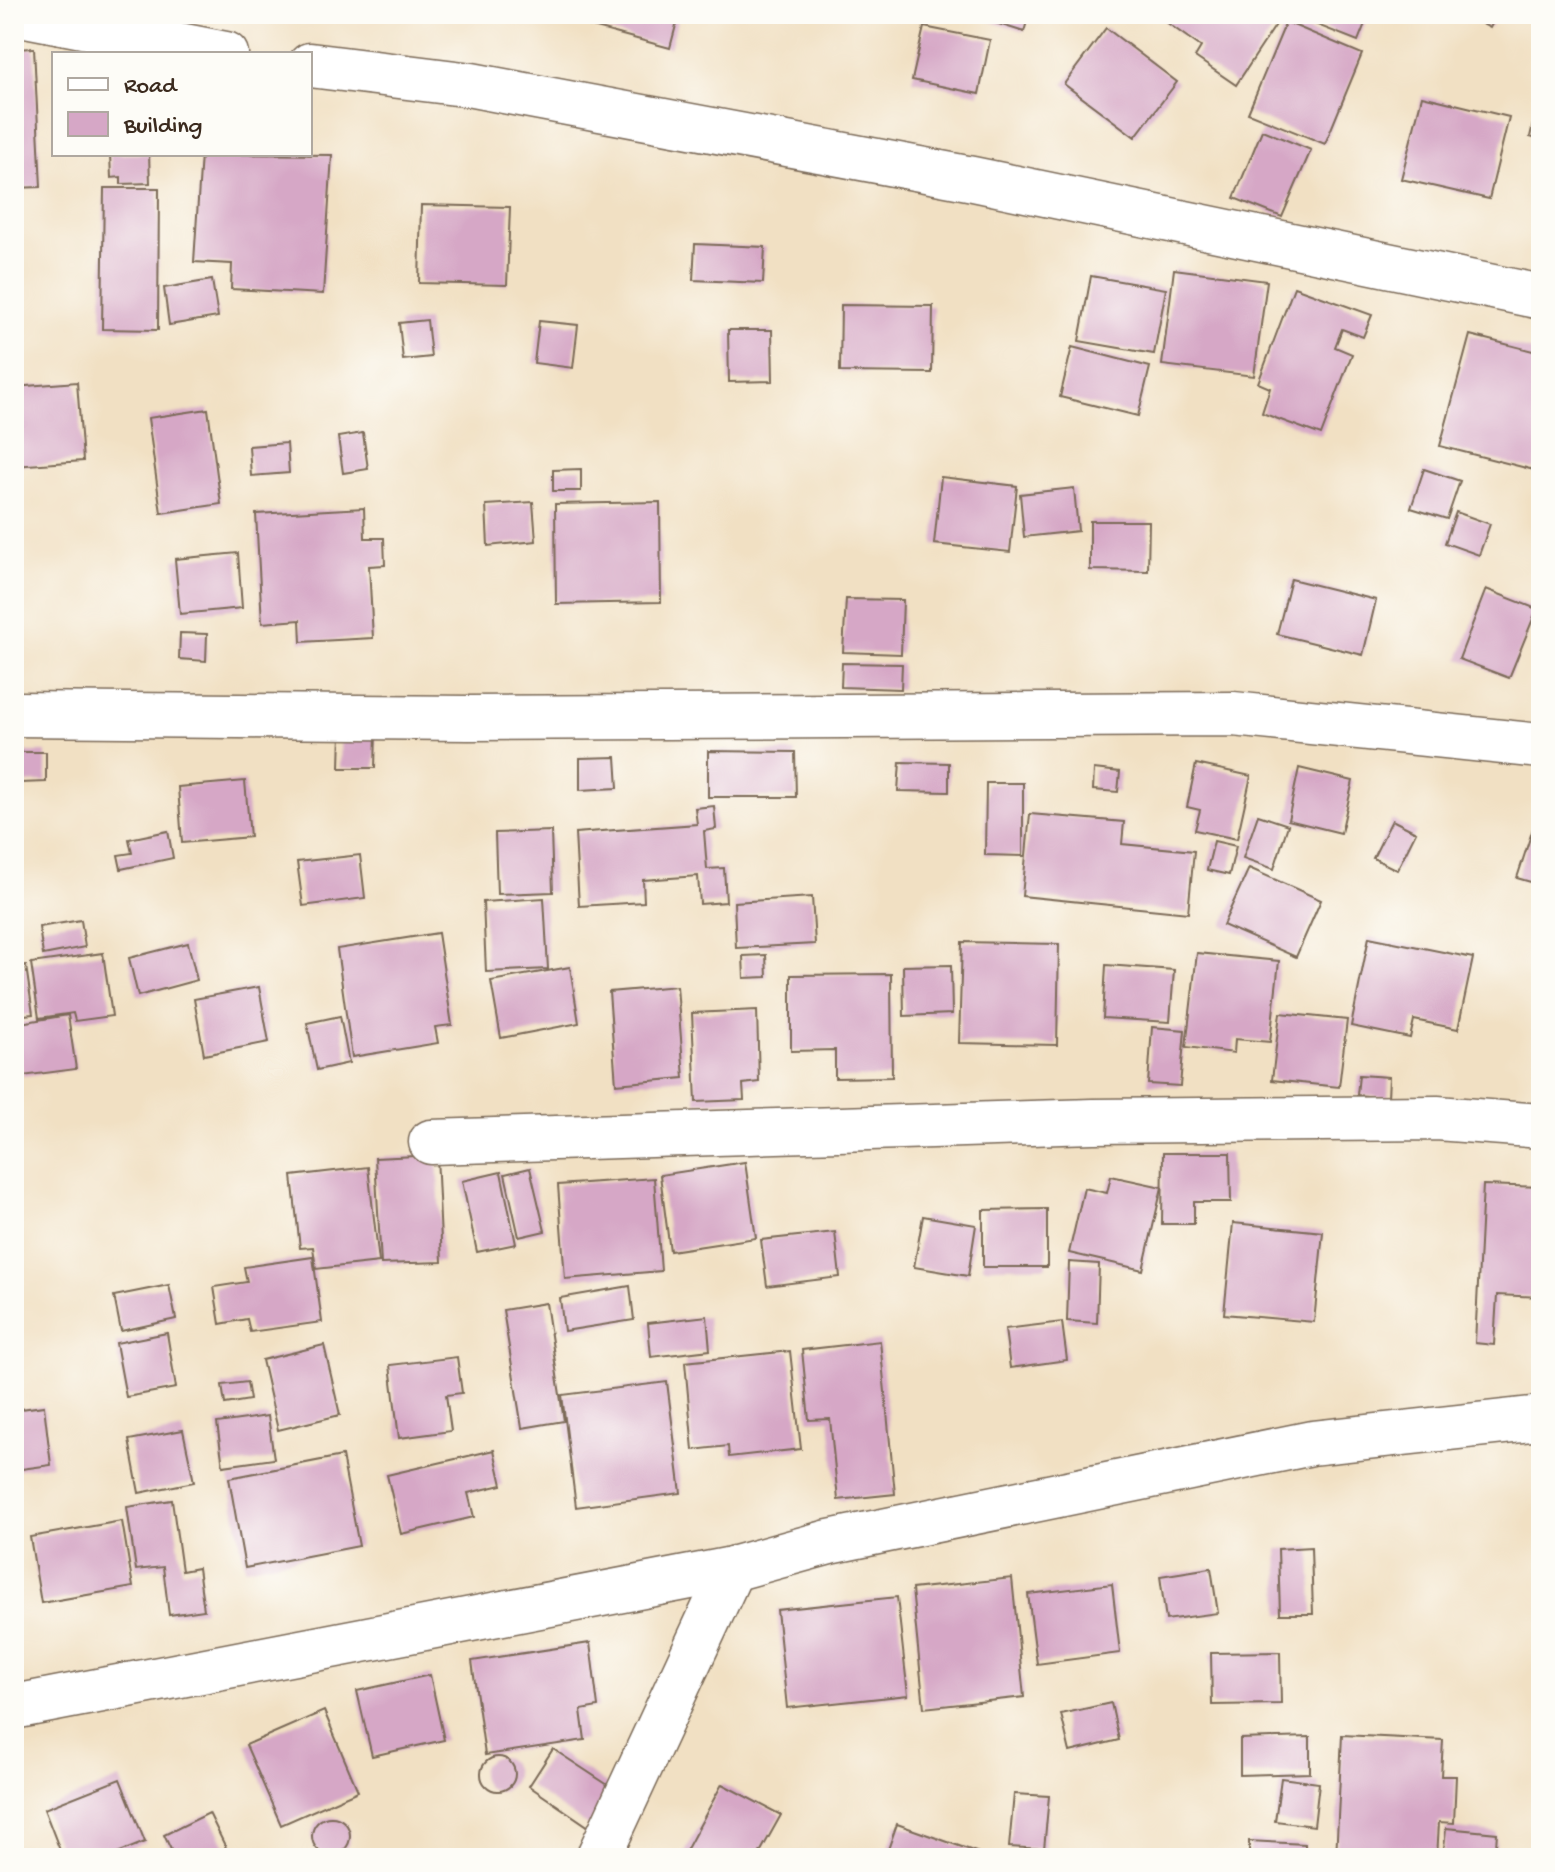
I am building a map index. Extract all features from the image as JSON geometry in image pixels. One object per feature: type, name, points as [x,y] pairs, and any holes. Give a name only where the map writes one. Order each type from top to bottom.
[{"type":"street","points":[[20,14],[216,52]]},
{"type":"street","points":[[312,65],[472,85],[973,179],[1541,297]]},
{"type":"street","points":[[14,714],[469,718],[1233,714],[1541,746]]},
{"type":"street","points":[[431,1142],[1093,1121],[1437,1118],[1541,1126]]},
{"type":"street","points":[[14,1707],[732,1569],[829,1542],[1312,1443],[1541,1418]]},
{"type":"street","points":[[598,1858],[732,1569]]},
{"type":"building","points":[[557,14],[679,14],[670,48],[556,17]]},
{"type":"building","points":[[985,14],[1029,14],[1024,32],[983,19]]},
{"type":"building","points":[[1171,14],[1283,14],[1236,85],[1195,57],[1201,47],[1166,22]]},
{"type":"building","points":[[1309,14],[1348,14],[1366,21],[1358,41],[1307,21]]},
{"type":"building","points":[[1463,14],[1497,14],[1490,28]]},
{"type":"building","points":[[1286,22],[1362,54],[1325,144],[1248,113]]},
{"type":"building","points":[[924,27],[990,40],[979,94],[912,80]]},
{"type":"building","points":[[1106,28],[1177,82],[1135,137],[1064,84]]},
{"type":"building","points":[[34,48],[41,187],[14,188],[14,49]]},
{"type":"building","points":[[1422,96],[1509,117],[1489,199],[1401,179]]},
{"type":"building","points":[[1535,115],[1541,117],[1541,140],[1530,137]]},
{"type":"building","points":[[1262,130],[1311,150],[1282,217],[1234,198]]},
{"type":"building","points":[[332,155],[323,294],[231,289],[232,264],[194,262],[201,156]]},
{"type":"building","points":[[110,156],[149,156],[150,183],[121,184],[121,177],[111,178]]},
{"type":"building","points":[[104,188],[159,188],[158,330],[102,329]]},
{"type":"building","points":[[421,205],[510,207],[507,285],[419,283]]},
{"type":"building","points":[[695,244],[765,247],[763,283],[693,280]]},
{"type":"building","points":[[1174,269],[1267,281],[1254,376],[1162,365]]},
{"type":"building","points":[[1091,276],[1166,289],[1154,354],[1079,341]]},
{"type":"building","points":[[212,280],[218,317],[169,325],[164,288]]},
{"type":"building","points":[[1294,287],[1372,315],[1363,337],[1342,329],[1335,347],[1352,354],[1321,435],[1262,413],[1270,388],[1258,383]]},
{"type":"building","points":[[841,305],[933,306],[932,373],[840,372]]},
{"type":"building","points":[[427,320],[431,357],[403,360],[399,323]]},
{"type":"building","points":[[539,321],[578,325],[573,368],[534,363]]},
{"type":"building","points":[[728,330],[772,330],[773,381],[729,382]]},
{"type":"building","points":[[1470,335],[1541,353],[1541,444],[1534,470],[1440,446]]},
{"type":"building","points":[[1072,347],[1150,367],[1138,416],[1060,397]]},
{"type":"building","points":[[77,382],[83,461],[14,466],[14,387]]},
{"type":"building","points":[[208,409],[221,504],[161,513],[148,418]]},
{"type":"building","points":[[363,433],[368,469],[343,473],[338,437]]},
{"type":"building","points":[[287,443],[289,473],[251,476],[249,446]]},
{"type":"building","points":[[581,469],[581,491],[553,491],[553,470]]},
{"type":"building","points":[[1424,469],[1460,481],[1447,519],[1411,508]]},
{"type":"building","points":[[941,477],[1017,486],[1010,552],[934,544]]},
{"type":"building","points":[[1074,488],[1078,531],[1024,537],[1020,494]]},
{"type":"building","points":[[533,502],[536,541],[488,546],[486,505]]},
{"type":"building","points":[[660,502],[661,602],[556,604],[555,504]]},
{"type":"building","points":[[364,508],[365,538],[384,538],[385,565],[369,566],[373,638],[301,642],[300,620],[262,623],[256,514]]},
{"type":"building","points":[[1456,512],[1490,524],[1479,555],[1445,543]]},
{"type":"building","points":[[1090,521],[1149,521],[1148,571],[1090,570]]},
{"type":"building","points":[[238,553],[242,608],[180,614],[175,559]]},
{"type":"building","points":[[1291,579],[1376,600],[1363,655],[1277,634]]},
{"type":"building","points":[[1486,589],[1537,609],[1509,678],[1459,659]]},
{"type":"building","points":[[846,599],[903,600],[901,654],[843,652]]},
{"type":"building","points":[[180,633],[207,634],[206,661],[179,659]]},
{"type":"building","points":[[842,663],[902,664],[901,689],[841,687]]},
{"type":"building","points":[[341,731],[376,731],[375,768],[340,768]]},
{"type":"building","points":[[708,751],[795,752],[796,797],[708,797]]},
{"type":"building","points":[[21,752],[46,752],[46,782],[20,783]]},
{"type":"building","points":[[616,757],[618,788],[580,790],[580,758]]},
{"type":"building","points":[[900,762],[949,763],[949,792],[898,791]]},
{"type":"building","points":[[1196,764],[1251,776],[1237,839],[1195,830],[1200,810],[1187,807]]},
{"type":"building","points":[[1299,768],[1353,781],[1341,833],[1288,820]]},
{"type":"building","points":[[1094,769],[1120,772],[1118,792],[1093,790]]},
{"type":"building","points":[[245,781],[250,837],[182,843],[178,787]]},
{"type":"building","points":[[986,783],[1023,783],[1023,856],[985,855]]},
{"type":"building","points":[[714,806],[716,829],[704,831],[707,869],[724,868],[726,902],[700,904],[698,876],[643,880],[644,902],[579,906],[575,833],[697,824],[695,808]]},
{"type":"building","points":[[1030,814],[1124,822],[1122,844],[1194,851],[1188,913],[1022,896]]},
{"type":"building","points":[[1258,815],[1288,825],[1274,869],[1243,858]]},
{"type":"building","points":[[1537,816],[1541,817],[1541,885],[1517,878]]},
{"type":"building","points":[[1392,820],[1416,832],[1397,870],[1373,858]]},
{"type":"building","points":[[168,831],[173,858],[121,869],[118,855],[132,853],[129,839]]},
{"type":"building","points":[[551,831],[553,892],[497,894],[495,833]]},
{"type":"building","points":[[1214,841],[1236,846],[1229,875],[1207,870]]},
{"type":"building","points":[[360,855],[365,898],[303,906],[297,862]]},
{"type":"building","points":[[1249,868],[1321,900],[1296,957],[1223,925]]},
{"type":"building","points":[[812,897],[815,944],[736,948],[734,902]]},
{"type":"building","points":[[544,898],[548,969],[486,972],[483,902]]},
{"type":"building","points":[[81,920],[85,947],[43,955],[39,927]]},
{"type":"building","points":[[438,933],[452,1025],[435,1027],[438,1043],[352,1057],[337,949]]},
{"type":"building","points":[[1369,937],[1473,958],[1458,1029],[1414,1020],[1410,1038],[1351,1026]]},
{"type":"building","points":[[962,942],[1059,944],[1057,1045],[959,1043]]},
{"type":"building","points":[[188,943],[197,980],[138,996],[129,958]]},
{"type":"building","points":[[103,953],[112,1016],[75,1021],[73,1013],[39,1018],[31,963]]},
{"type":"building","points":[[1197,953],[1279,961],[1270,1042],[1235,1039],[1234,1053],[1186,1047]]},
{"type":"building","points":[[766,955],[767,977],[744,978],[743,956]]},
{"type":"building","points":[[951,965],[952,1014],[904,1016],[903,966]]},
{"type":"building","points":[[1106,965],[1174,970],[1170,1022],[1103,1018]]},
{"type":"building","points":[[26,966],[33,1014],[14,1016],[14,968]]},
{"type":"building","points":[[570,967],[579,1023],[501,1038],[491,981]]},
{"type":"building","points":[[891,974],[892,1077],[835,1078],[835,1050],[791,1051],[791,975]]},
{"type":"building","points":[[677,986],[684,1078],[616,1084],[609,992]]},
{"type":"building","points":[[259,987],[269,1042],[204,1055],[194,999]]},
{"type":"building","points":[[757,1010],[759,1082],[743,1084],[744,1100],[696,1102],[692,1013]]},
{"type":"building","points":[[1280,1013],[1347,1020],[1339,1087],[1272,1080]]},
{"type":"building","points":[[68,1015],[76,1069],[23,1076],[20,1055],[14,1056],[14,1024]]},
{"type":"building","points":[[340,1016],[349,1063],[317,1070],[307,1023]]},
{"type":"building","points":[[1152,1027],[1185,1030],[1180,1086],[1148,1084]]},
{"type":"building","points":[[1359,1075],[1389,1077],[1388,1098],[1357,1095]]},
{"type":"building","points":[[1163,1153],[1230,1153],[1231,1202],[1194,1202],[1194,1224],[1162,1224]]},
{"type":"building","points":[[437,1155],[442,1262],[381,1264],[375,1158]]},
{"type":"building","points":[[745,1162],[756,1238],[670,1251],[660,1175]]},
{"type":"building","points":[[368,1167],[379,1262],[316,1269],[313,1247],[300,1248],[292,1176]]},
{"type":"building","points":[[530,1168],[545,1231],[519,1237],[505,1174]]},
{"type":"building","points":[[501,1172],[516,1244],[477,1252],[462,1181]]},
{"type":"building","points":[[1111,1176],[1162,1187],[1143,1270],[1069,1253],[1084,1188],[1107,1193]]},
{"type":"building","points":[[654,1178],[661,1271],[565,1279],[558,1185]]},
{"type":"building","points":[[1483,1185],[1541,1187],[1541,1297],[1497,1295],[1494,1345],[1475,1343]]},
{"type":"building","points":[[1047,1209],[1047,1267],[983,1267],[983,1210]]},
{"type":"building","points":[[923,1216],[976,1225],[968,1276],[914,1267]]},
{"type":"building","points":[[1233,1223],[1323,1232],[1314,1322],[1224,1314]]},
{"type":"building","points":[[835,1232],[840,1277],[767,1286],[761,1240]]},
{"type":"building","points":[[313,1257],[322,1322],[250,1332],[247,1319],[220,1324],[214,1287],[247,1282],[244,1267]]},
{"type":"building","points":[[1069,1262],[1099,1264],[1097,1323],[1067,1321]]},
{"type":"building","points":[[169,1285],[176,1319],[121,1331],[114,1296]]},
{"type":"building","points":[[630,1286],[634,1320],[564,1331],[560,1298]]},
{"type":"building","points":[[546,1303],[564,1421],[522,1428],[503,1310]]},
{"type":"building","points":[[707,1316],[710,1350],[651,1357],[648,1323]]},
{"type":"building","points":[[1062,1322],[1067,1360],[1010,1368],[1005,1329]]},
{"type":"building","points":[[167,1333],[176,1388],[126,1397],[116,1343]]},
{"type":"building","points":[[880,1341],[895,1494],[838,1500],[830,1419],[809,1420],[802,1350]]},
{"type":"building","points":[[324,1345],[340,1415],[278,1430],[262,1360]]},
{"type":"building","points":[[790,1351],[801,1449],[729,1457],[728,1446],[693,1450],[685,1362]]},
{"type":"building","points":[[457,1357],[462,1393],[446,1395],[451,1431],[399,1438],[390,1365]]},
{"type":"building","points":[[247,1382],[250,1400],[225,1404],[222,1385]]},
{"type":"building","points":[[667,1382],[681,1493],[576,1507],[562,1395]]},
{"type":"building","points":[[44,1406],[51,1465],[14,1470],[14,1410]]},
{"type":"building","points":[[268,1416],[274,1459],[223,1466],[217,1423]]},
{"type":"building","points":[[183,1430],[194,1482],[139,1493],[129,1440]]},
{"type":"building","points":[[494,1450],[502,1485],[468,1493],[474,1517],[401,1534],[387,1475]]},
{"type":"building","points":[[342,1456],[359,1546],[245,1568],[229,1478]]},
{"type":"building","points":[[172,1500],[182,1571],[198,1568],[204,1610],[169,1615],[163,1567],[136,1570],[127,1507]]},
{"type":"building","points":[[122,1521],[133,1587],[41,1603],[30,1537]]},
{"type":"building","points":[[1311,1547],[1313,1614],[1280,1614],[1278,1549]]},
{"type":"building","points":[[1211,1568],[1218,1613],[1166,1620],[1160,1576]]},
{"type":"building","points":[[1012,1578],[1024,1697],[924,1708],[912,1589]]},
{"type":"building","points":[[1112,1584],[1120,1653],[1037,1664],[1028,1594]]},
{"type":"building","points":[[897,1597],[908,1695],[787,1708],[777,1610]]},
{"type":"building","points":[[590,1643],[598,1707],[581,1710],[585,1740],[485,1755],[472,1661]]},
{"type":"building","points":[[1280,1652],[1281,1704],[1212,1705],[1211,1653]]},
{"type":"building","points":[[430,1675],[444,1740],[372,1756],[357,1691]]},
{"type":"building","points":[[1111,1703],[1119,1740],[1070,1752],[1061,1714]]},
{"type":"building","points":[[324,1711],[358,1791],[281,1825],[246,1745]]},
{"type":"building","points":[[1342,1735],[1443,1740],[1441,1776],[1456,1776],[1454,1823],[1439,1822],[1437,1858],[1336,1858]]},
{"type":"building","points":[[1310,1737],[1310,1773],[1240,1775],[1240,1739]]},
{"type":"building","points":[[553,1749],[617,1791],[592,1829],[529,1786]]},
{"type":"building","points":[[498,1757],[510,1762],[515,1774],[510,1786],[498,1791],[486,1786],[481,1774],[486,1762]]},
{"type":"building","points":[[1281,1778],[1319,1783],[1314,1826],[1275,1821]]},
{"type":"building","points":[[120,1779],[145,1842],[105,1858],[63,1858],[44,1809]]},
{"type":"building","points":[[722,1784],[781,1815],[757,1858],[682,1858]]},
{"type":"building","points":[[1014,1794],[1049,1796],[1044,1849],[1009,1847]]},
{"type":"building","points":[[209,1813],[231,1858],[175,1858],[164,1835]]},
{"type":"building","points":[[331,1817],[344,1823],[350,1836],[344,1849],[331,1855],[318,1849],[312,1836],[318,1823]]},
{"type":"building","points":[[897,1824],[993,1858],[885,1858]]},
{"type":"building","points":[[1446,1828],[1497,1833],[1495,1858],[1443,1858]]},
{"type":"building","points":[[1249,1841],[1305,1844],[1305,1858],[1249,1858]]}]
